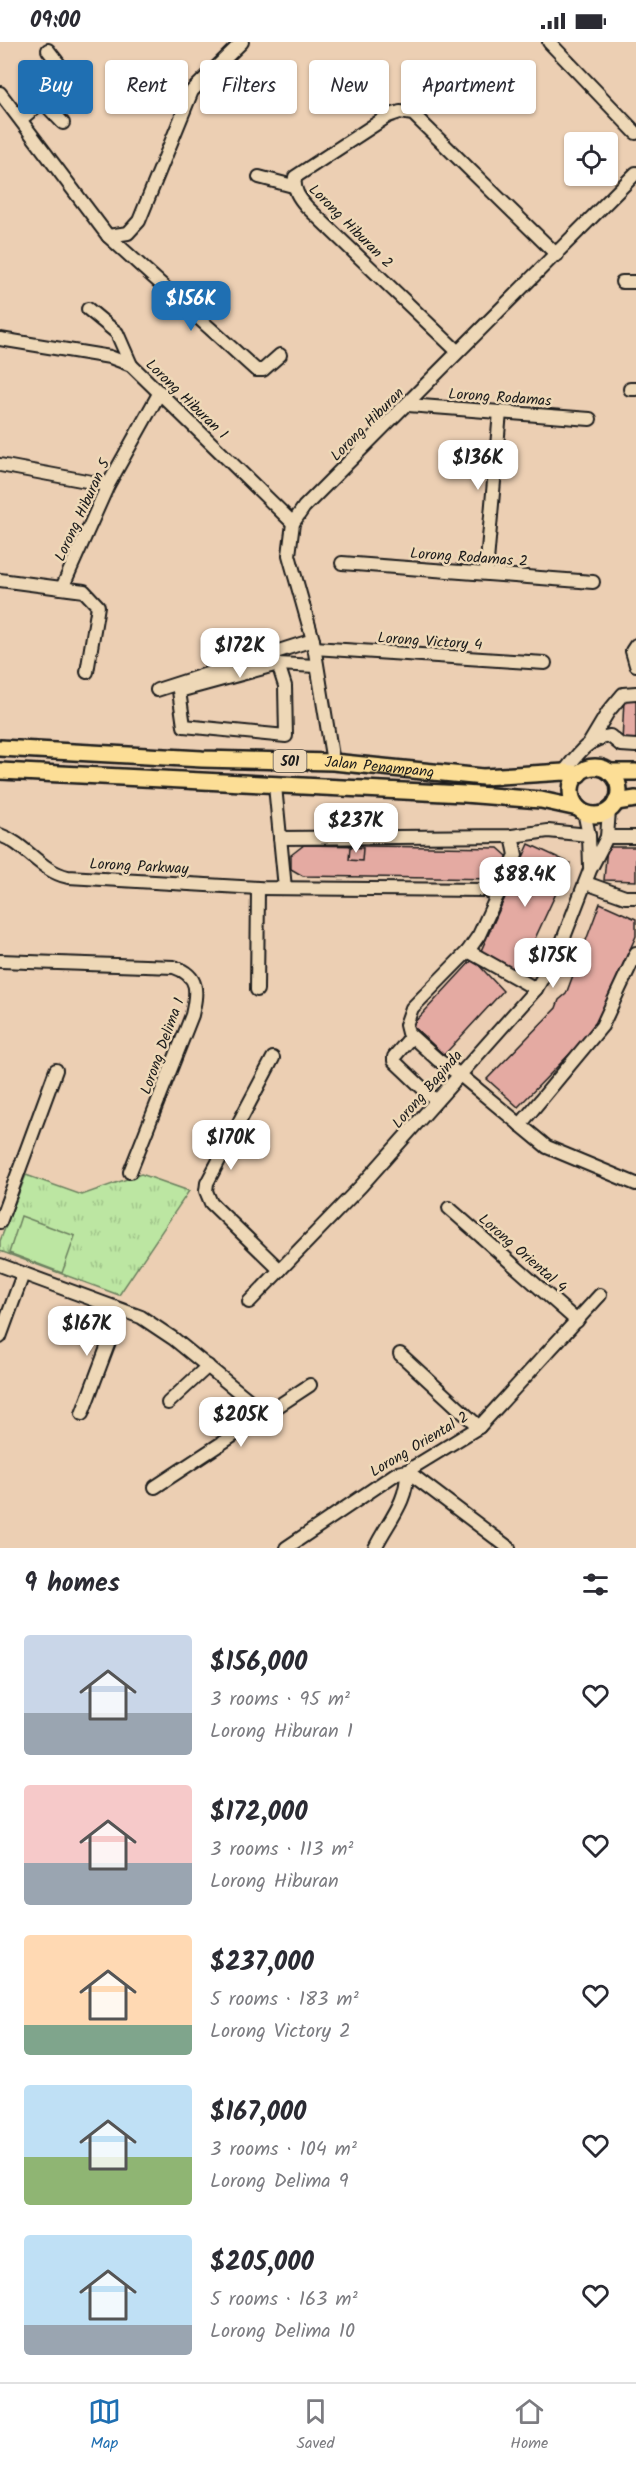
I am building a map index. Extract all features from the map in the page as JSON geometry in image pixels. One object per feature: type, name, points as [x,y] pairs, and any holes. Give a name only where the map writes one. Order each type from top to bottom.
[{"type":"main road","name":"Jalan Penampang","points":[[0,748],[171,757],[333,762],[483,777],[572,773]]},
{"type":"main road","points":[[171,757],[174,771],[183,780]]},
{"type":"main road","points":[[613,806],[619,791],[616,780],[609,772],[599,767],[572,773],[573,800],[581,810],[601,814],[613,806],[636,799]]},
{"type":"main road","name":"Jalan Penampang","points":[[0,771],[464,794],[542,800],[581,810]]},
{"type":"main road","points":[[609,772],[636,772]]},
{"type":"street","points":[[108,236],[128,233],[139,221],[192,92],[242,42]]},
{"type":"street","points":[[549,42],[636,133]]},
{"type":"street","points":[[48,50],[56,60]]},
{"type":"street","points":[[0,93],[108,236],[256,370],[266,368],[280,356]]},
{"type":"street","name":"Lorong Hiburan 2","points":[[457,351],[307,207],[293,186],[295,177],[388,116],[400,112],[413,114],[557,255]]},
{"type":"street","points":[[21,119],[27,114]]},
{"type":"street","points":[[54,114],[63,123]]},
{"type":"street","name":"Lorong Hiburan","points":[[293,523],[304,507],[408,405],[457,351],[557,255],[636,174]]},
{"type":"street","points":[[259,177],[293,186]]},
{"type":"street","points":[[622,282],[636,282]]},
{"type":"street","points":[[88,309],[117,333],[130,365]]},
{"type":"street","name":"Lorong Hiburan 1","points":[[0,339],[110,357],[130,365],[293,523]]},
{"type":"street","name":"Lorong Hiburan 5","points":[[62,588],[108,485],[160,392]]},
{"type":"street","name":"Lorong Rodamas","points":[[408,405],[590,419]]},
{"type":"street","points":[[486,573],[500,412]]},
{"type":"street","points":[[0,465],[108,485]]},
{"type":"street","points":[[293,523],[289,555],[314,644],[333,762]]},
{"type":"street","name":"Lorong Rodamas 2","points":[[342,563],[593,582]]},
{"type":"street","points":[[0,584],[84,591],[98,606],[87,672]]},
{"type":"street","points":[[157,690],[314,644]]},
{"type":"street","name":"Lorong Victory 4","points":[[314,644],[545,663]]},
{"type":"street","points":[[636,645],[632,651],[636,665]]},
{"type":"street","points":[[278,664],[285,686],[286,736],[184,726],[179,690],[278,664],[316,666]]},
{"type":"street","points":[[572,773],[608,712],[623,694],[636,693]]},
{"type":"street","points":[[590,742],[610,736],[621,745],[636,746]]},
{"type":"street","points":[[275,786],[285,888]]},
{"type":"street","name":"Lorong Baginda","points":[[249,1302],[361,1186],[536,989],[559,950],[590,870],[607,837],[613,806]]},
{"type":"street","name":"Lorong Baginda","points":[[581,810],[589,835],[590,870]]},
{"type":"street","points":[[280,838],[512,836],[548,831],[589,835]]},
{"type":"street","name":"Lorong Parkway","points":[[0,835],[27,852],[51,872],[68,877],[258,888],[486,890],[497,896]]},
{"type":"street","points":[[512,836],[516,855],[468,951],[412,1008],[406,1025],[411,1038],[449,1069],[459,1074],[547,1147],[636,1184]]},
{"type":"street","points":[[607,837],[636,837]]},
{"type":"street","points":[[586,883],[624,897],[636,897]]},
{"type":"street","points":[[257,990],[258,888]]},
{"type":"street","points":[[468,951],[536,989]]},
{"type":"street","points":[[520,1125],[591,1043],[602,1026],[636,953]]},
{"type":"street","name":"Lorong Delima 1","points":[[0,961],[174,967],[191,975],[196,999],[192,1015],[130,1172]]},
{"type":"street","points":[[411,1038],[394,1057],[394,1060],[436,1101]]},
{"type":"street","points":[[273,1058],[207,1183],[206,1191],[210,1203],[280,1270]]},
{"type":"street","points":[[0,1222],[56,1070]]},
{"type":"street","name":"Lorong Oriental 4","points":[[449,1208],[577,1321]]},
{"type":"street","points":[[0,1265],[141,1317],[159,1328],[266,1413]]},
{"type":"street","points":[[0,1337],[23,1274]]},
{"type":"street","name":"Lorong Oriental 2","points":[[286,1548],[397,1473],[407,1471],[479,1427],[600,1295]]},
{"type":"street","points":[[82,1414],[121,1310]]},
{"type":"street","points":[[400,1354],[479,1427]]},
{"type":"street","points":[[168,1403],[208,1366]]},
{"type":"street","points":[[155,1487],[310,1384]]},
{"type":"street","points":[[375,1548],[408,1486],[407,1471]]},
{"type":"street","points":[[407,1471],[510,1548]]},
{"type":"green space","points":[[141,1174],[189,1191],[119,1295],[0,1251],[0,1241],[26,1175],[82,1195]]},
{"type":"green space","points":[[21,1216],[75,1236],[62,1273],[9,1253]]},
{"type":"building","points":[[624,699],[636,699],[636,743],[622,743]]},
{"type":"building","points":[[529,844],[570,863],[519,973],[480,953]]},
{"type":"building","points":[[304,845],[498,848],[507,856],[506,866],[497,879],[303,876],[291,869],[291,855]]},
{"type":"building","points":[[350,847],[363,848],[362,861],[349,860]]},
{"type":"building","points":[[607,847],[636,847],[636,881],[604,880]]},
{"type":"building","points":[[600,903],[636,919],[636,936],[594,1029],[518,1107],[487,1079],[556,1008],[559,1000],[566,994]]},
{"type":"building","points":[[473,959],[503,991],[444,1055],[412,1025]]}]
